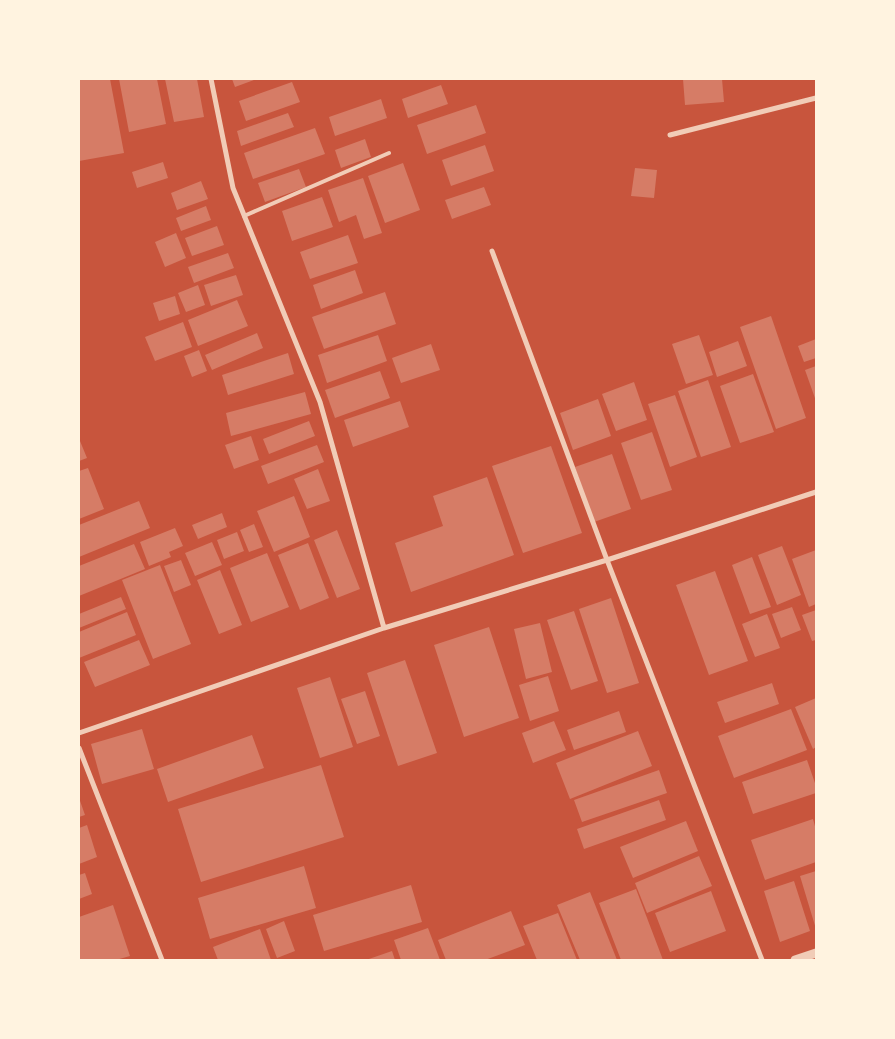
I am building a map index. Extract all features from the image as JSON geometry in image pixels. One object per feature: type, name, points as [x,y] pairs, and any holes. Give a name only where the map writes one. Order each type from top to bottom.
[{"type":"street","points":[[211,79],[234,188],[320,402],[384,628]]},
{"type":"street","points":[[670,135],[816,98]]},
{"type":"street","points":[[492,251],[607,560],[762,960]]},
{"type":"street","points":[[79,733],[384,628],[607,560],[816,492]]},
{"type":"street","points":[[79,748],[162,960]]},
{"type":"street","points":[[795,960],[816,953]]},
{"type":"lane","points":[[244,216],[389,152]]},
{"type":"building","points":[[79,79],[110,79],[124,153],[79,161]]},
{"type":"building","points":[[119,79],[157,79],[166,124],[129,132]]},
{"type":"building","points":[[165,79],[197,79],[204,117],[174,122]]},
{"type":"building","points":[[232,79],[257,79],[235,87]]},
{"type":"building","points":[[683,79],[722,79],[724,102],[685,105]]},
{"type":"building","points":[[292,82],[300,102],[246,121],[239,101]]},
{"type":"building","points":[[441,85],[448,104],[408,118],[402,99]]},
{"type":"building","points":[[381,99],[387,118],[335,136],[329,117]]},
{"type":"building","points":[[476,105],[486,133],[427,154],[417,125]]},
{"type":"building","points":[[288,113],[294,127],[241,146],[237,131]]},
{"type":"building","points":[[315,128],[325,154],[253,179],[244,153]]},
{"type":"building","points":[[365,139],[371,157],[341,168],[335,150]]},
{"type":"building","points":[[485,145],[494,171],[451,186],[442,160]]},
{"type":"building","points":[[163,162],[168,178],[137,188],[132,172]]},
{"type":"building","points":[[403,163],[420,210],[385,223],[368,176]]},
{"type":"building","points":[[635,168],[657,170],[654,198],[631,196]]},
{"type":"building","points":[[299,169],[306,187],[265,202],[258,183]]},
{"type":"building","points":[[363,178],[382,233],[364,239],[356,215],[339,222],[328,190]]},
{"type":"building","points":[[201,181],[208,199],[177,210],[171,193]]},
{"type":"building","points":[[484,187],[491,205],[452,219],[445,200]]},
{"type":"building","points":[[322,197],[333,227],[292,241],[282,211]]},
{"type":"building","points":[[206,206],[211,220],[181,231],[176,218]]},
{"type":"building","points":[[217,226],[224,245],[192,256],[185,238]]},
{"type":"building","points":[[176,233],[186,258],[165,267],[155,242]]},
{"type":"building","points":[[348,235],[358,263],[310,279],[300,252]]},
{"type":"building","points":[[228,253],[234,268],[194,283],[188,267]]},
{"type":"building","points":[[355,270],[363,293],[321,309],[313,285]]},
{"type":"building","points":[[236,275],[243,295],[211,306],[204,285]]},
{"type":"building","points":[[198,285],[205,305],[186,312],[178,293]]},
{"type":"building","points":[[385,292],[396,324],[324,349],[312,317]]},
{"type":"building","points":[[175,296],[180,314],[159,321],[153,303]]},
{"type":"building","points":[[237,300],[248,326],[198,346],[188,320]]},
{"type":"building","points":[[771,316],[806,418],[776,429],[740,327]]},
{"type":"building","points":[[183,322],[192,347],[155,361],[145,337]]},
{"type":"building","points":[[257,333],[263,348],[212,370],[205,355]]},
{"type":"building","points":[[378,335],[387,361],[327,383],[318,355]]},
{"type":"building","points":[[699,335],[713,375],[686,384],[672,344]]},
{"type":"building","points":[[816,339],[816,358],[804,362],[798,346]]},
{"type":"building","points":[[738,341],[747,366],[717,377],[709,352]]},
{"type":"building","points":[[431,344],[440,370],[401,383],[392,358]]},
{"type":"building","points":[[199,350],[207,371],[192,377],[184,356]]},
{"type":"building","points":[[288,353],[294,374],[228,395],[222,375]]},
{"type":"building","points":[[816,366],[816,401],[805,370]]},
{"type":"building","points":[[380,371],[390,398],[335,418],[325,390]]},
{"type":"building","points":[[753,374],[774,432],[740,443],[720,386]]},
{"type":"building","points":[[708,380],[731,447],[701,457],[678,391]]},
{"type":"building","points":[[634,382],[647,420],[616,431],[602,394]]},
{"type":"building","points":[[305,392],[311,414],[231,436],[226,413]]},
{"type":"building","points":[[675,395],[697,457],[670,467],[648,404]]},
{"type":"building","points":[[598,399],[611,436],[573,450],[560,413]]},
{"type":"building","points":[[400,401],[409,427],[353,447],[344,420]]},
{"type":"building","points":[[309,421],[315,436],[269,454],[263,439]]},
{"type":"building","points":[[652,432],[672,490],[641,500],[621,443]]},
{"type":"building","points":[[251,436],[259,460],[234,469],[225,445]]},
{"type":"building","points":[[79,441],[87,458],[79,461]]},
{"type":"building","points":[[317,445],[324,462],[268,484],[261,466]]},
{"type":"building","points":[[551,446],[582,533],[523,553],[492,466]]},
{"type":"building","points":[[612,454],[631,509],[594,522],[575,467]]},
{"type":"building","points":[[88,468],[104,509],[79,519],[79,471]]},
{"type":"building","points":[[318,469],[330,501],[307,509],[294,479]]},
{"type":"building","points":[[487,477],[514,555],[411,592],[395,543],[443,526],[433,496]]},
{"type":"building","points":[[294,496],[310,537],[274,552],[257,511]]},
{"type":"building","points":[[139,501],[150,528],[79,557],[79,525]]},
{"type":"building","points":[[222,513],[227,527],[198,539],[192,525]]},
{"type":"building","points":[[254,524],[263,547],[249,552],[240,530]]},
{"type":"building","points":[[175,528],[183,546],[169,552],[171,557],[149,566],[140,542]]},
{"type":"building","points":[[337,530],[360,589],[337,598],[314,540]]},
{"type":"building","points":[[237,532],[244,551],[224,559],[217,540]]},
{"type":"building","points":[[212,542],[222,565],[195,576],[185,553]]},
{"type":"building","points":[[308,543],[329,598],[300,610],[278,555]]},
{"type":"building","points":[[134,544],[145,569],[79,596],[79,566]]},
{"type":"building","points":[[782,546],[801,595],[777,605],[758,555]]},
{"type":"building","points":[[816,550],[816,604],[809,607],[792,559]]},
{"type":"building","points":[[267,553],[289,607],[251,622],[230,568]]},
{"type":"building","points":[[752,557],[771,607],[750,614],[732,565]]},
{"type":"building","points":[[181,560],[191,585],[174,592],[164,566]]},
{"type":"building","points":[[160,565],[191,644],[153,659],[122,580]]},
{"type":"building","points":[[220,570],[242,625],[219,634],[197,580]]},
{"type":"building","points":[[715,571],[748,661],[709,675],[676,585]]},
{"type":"building","points":[[121,597],[126,609],[79,628],[79,614]]},
{"type":"building","points":[[611,598],[639,683],[607,693],[579,609]]},
{"type":"building","points":[[792,607],[801,630],[781,638],[772,614]]},
{"type":"building","points":[[816,610],[816,640],[812,641],[802,615]]},
{"type":"building","points":[[574,611],[598,681],[571,690],[547,620]]},
{"type":"building","points":[[127,612],[136,635],[79,658],[79,632]]},
{"type":"building","points":[[767,614],[780,648],[755,657],[742,624]]},
{"type":"building","points":[[540,623],[552,672],[526,679],[514,629]]},
{"type":"building","points":[[489,627],[519,718],[464,737],[434,645]]},
{"type":"building","points":[[139,640],[150,665],[95,687],[84,662]]},
{"type":"building","points":[[405,660],[437,753],[398,766],[367,673]]},
{"type":"building","points":[[548,676],[559,711],[530,721],[519,685]]},
{"type":"building","points":[[330,677],[353,747],[320,758],[297,688]]},
{"type":"building","points":[[772,683],[779,704],[725,723],[717,702]]},
{"type":"building","points":[[365,691],[380,736],[357,744],[341,699]]},
{"type":"building","points":[[816,698],[816,747],[813,749],[795,707]]},
{"type":"building","points":[[791,709],[807,750],[734,778],[718,736]]},
{"type":"building","points":[[619,711],[626,732],[574,750],[567,730]]},
{"type":"building","points":[[554,721],[566,750],[533,763],[522,733]]},
{"type":"building","points":[[142,729],[154,769],[102,784],[91,744]]},
{"type":"building","points":[[638,731],[652,766],[570,799],[556,763]]},
{"type":"building","points":[[252,735],[264,768],[168,802],[157,769]]},
{"type":"building","points":[[807,760],[816,786],[816,793],[753,814],[742,782]]},
{"type":"building","points":[[321,765],[344,837],[201,882],[178,809]]},
{"type":"building","points":[[659,770],[667,793],[582,822],[574,800]]},
{"type":"building","points":[[79,798],[85,815],[79,817]]},
{"type":"building","points":[[659,800],[666,820],[584,849],[577,829]]},
{"type":"building","points":[[813,819],[816,830],[816,862],[765,880],[751,840]]},
{"type":"building","points":[[686,821],[698,851],[633,878],[620,847]]},
{"type":"building","points":[[87,825],[97,857],[79,864],[79,828]]},
{"type":"building","points":[[699,856],[712,886],[647,913],[635,883]]},
{"type":"building","points":[[304,866],[316,908],[210,939],[198,898]]},
{"type":"building","points":[[816,871],[816,929],[800,876]]},
{"type":"building","points":[[85,873],[92,894],[79,899],[79,875]]},
{"type":"building","points":[[794,881],[810,931],[780,942],[764,891]]},
{"type":"building","points":[[411,885],[422,922],[324,951],[313,915]]},
{"type":"building","points":[[636,889],[663,960],[621,960],[599,903]]},
{"type":"building","points":[[711,891],[726,931],[670,952],[655,913]]},
{"type":"building","points":[[590,892],[617,960],[580,960],[557,905]]},
{"type":"building","points":[[113,905],[130,956],[116,960],[79,960],[79,917]]},
{"type":"building","points":[[511,911],[525,945],[485,960],[446,960],[438,940]]},
{"type":"building","points":[[558,913],[577,960],[537,960],[523,926]]},
{"type":"building","points":[[284,921],[295,951],[277,958],[266,929]]},
{"type":"building","points":[[428,928],[440,960],[401,960],[394,940]]},
{"type":"building","points":[[260,929],[271,960],[218,960],[213,947]]},
{"type":"building","points":[[392,951],[395,960],[366,960]]}]
